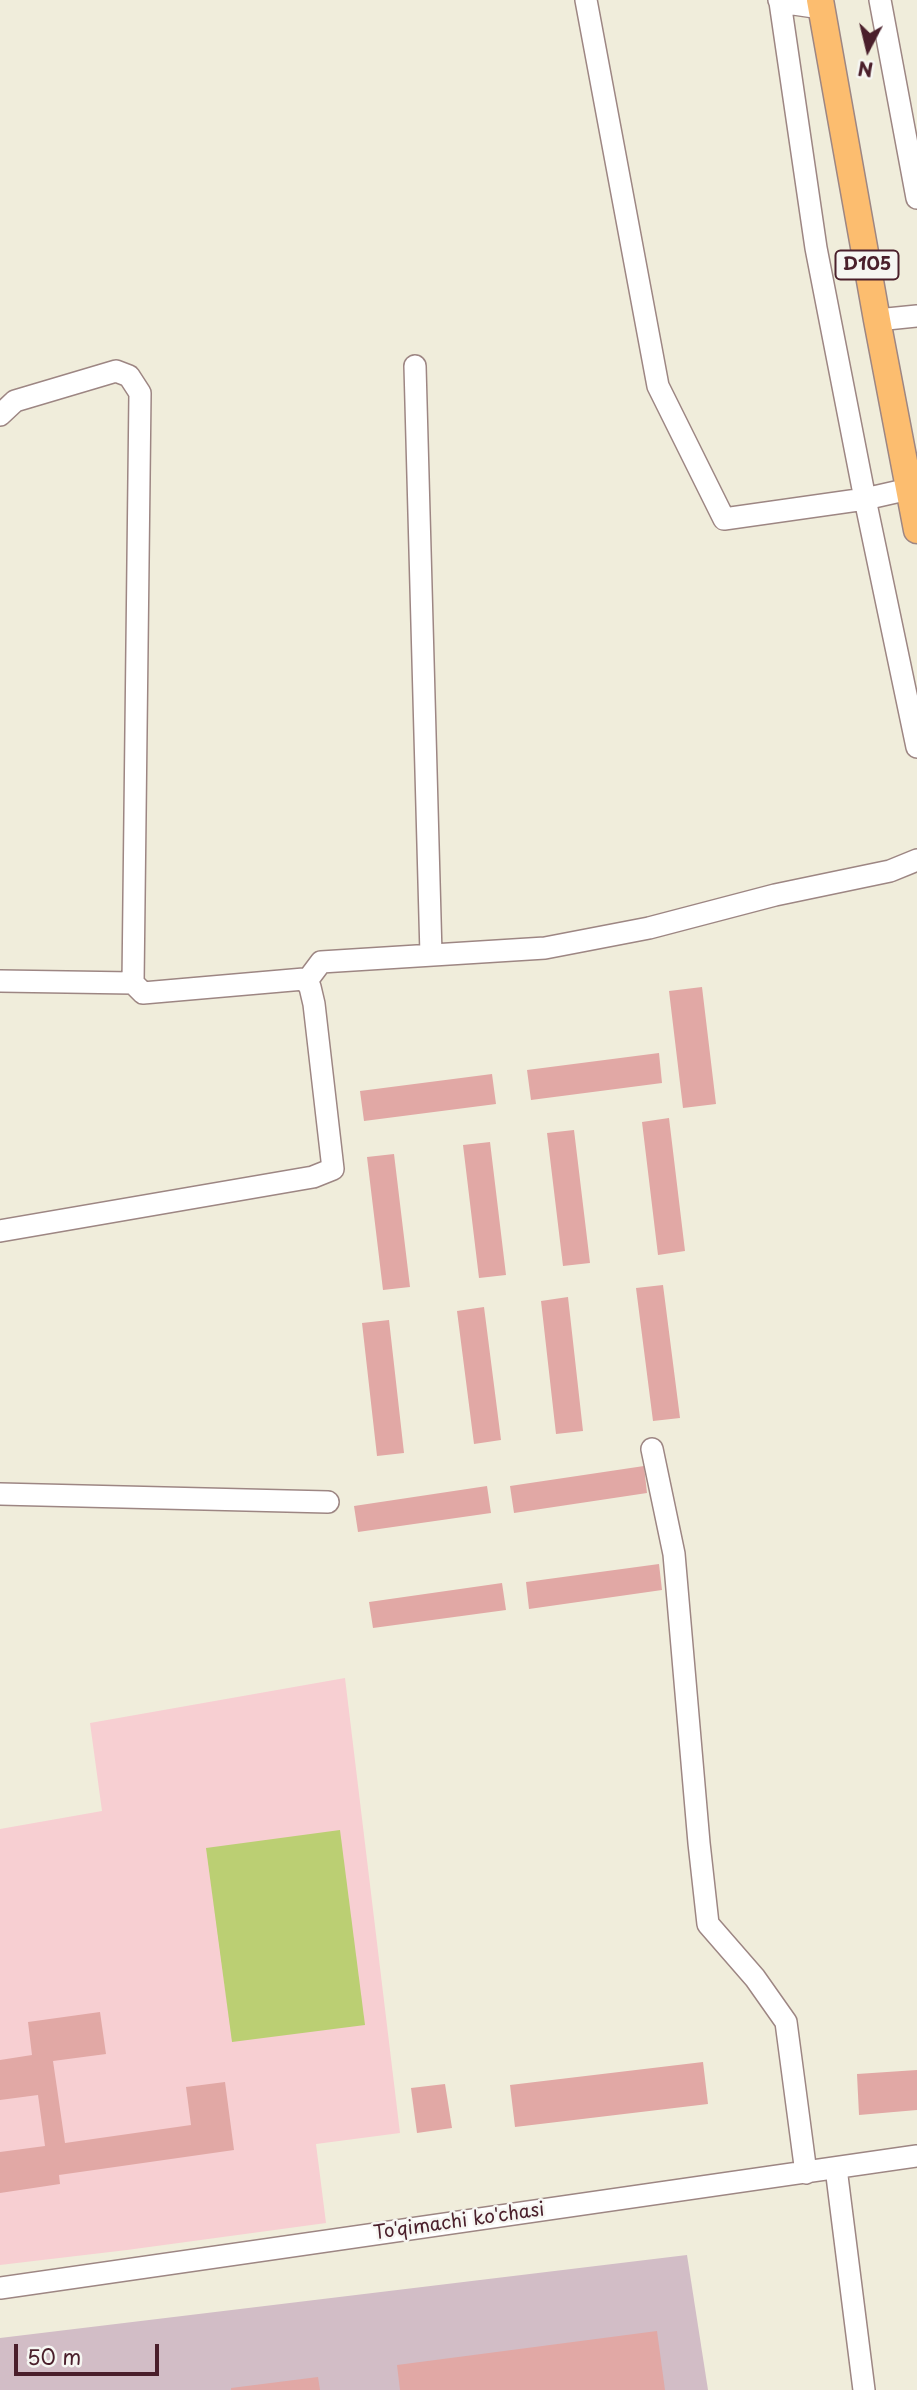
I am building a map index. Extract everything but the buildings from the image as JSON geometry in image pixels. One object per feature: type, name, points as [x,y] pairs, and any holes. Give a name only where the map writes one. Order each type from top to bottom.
[{"type":"main road","name":"D105","points":[[821,4],[917,530]]},
{"type":"street","points":[[586,0],[658,386],[724,519],[865,499],[909,489]]},
{"type":"street","points":[[880,0],[917,198]]},
{"type":"street","points":[[821,4],[779,1],[816,248],[917,747]]},
{"type":"street","points":[[877,320],[917,316]]},
{"type":"street","points":[[415,366],[430,955]]},
{"type":"street","points":[[0,415],[15,401],[116,371],[129,376],[140,393],[133,983]]},
{"type":"street","points":[[306,982],[321,962],[545,948],[649,928],[775,895],[890,871],[917,860]]},
{"type":"street","points":[[0,981],[133,983],[143,993],[304,979],[310,987],[314,1004],[333,1169],[313,1177],[0,1231]]},
{"type":"street","points":[[652,1449],[674,1554],[708,1924],[754,1978],[786,2022],[806,2173]]},
{"type":"street","points":[[0,1494],[328,1502]]},
{"type":"street","name":"To'qimachi ko'chasi","points":[[0,2288],[917,2156]]},
{"type":"street","points":[[836,2168],[864,2390]]},
{"type":"shaded area","points":[[345,1678],[400,2133],[316,2144],[326,2223],[0,2265],[0,1829],[102,1811],[90,1723]]},
{"type":"shaded area","points":[[687,2255],[708,2390],[0,2390],[0,2338]]},
{"type":"green space","points":[[340,1830],[365,2025],[232,2042],[206,1848]]}]
